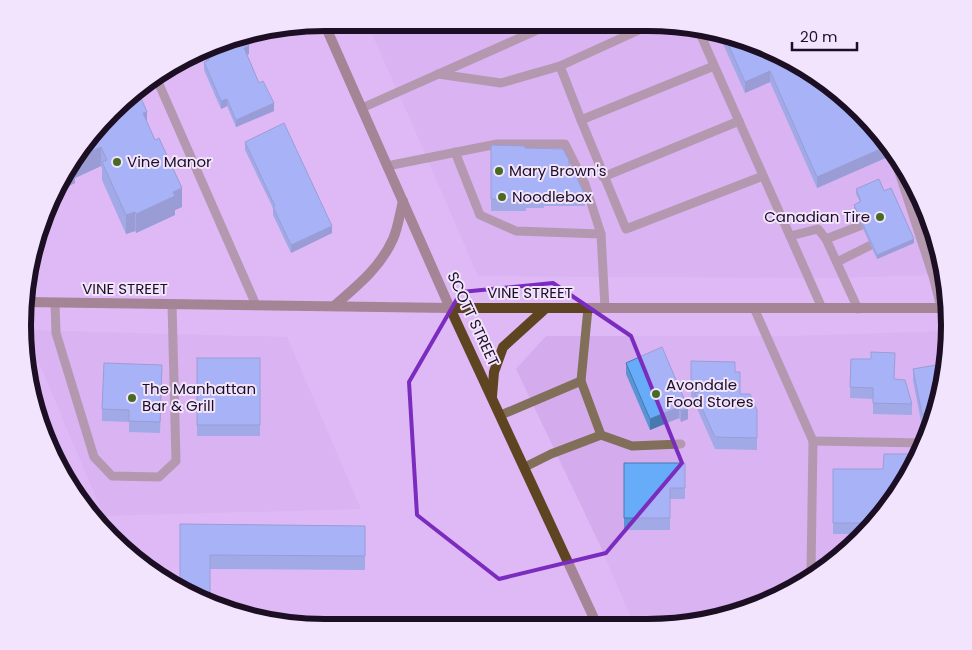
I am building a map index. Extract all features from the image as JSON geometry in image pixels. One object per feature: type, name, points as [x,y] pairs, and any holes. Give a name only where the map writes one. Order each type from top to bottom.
[{"type":"street","name":"SCOTT STREET","points":[[328,31],[450,308],[594,619]]},
{"type":"street","points":[[334,306],[370,275],[383,257],[394,238],[403,201]]},
{"type":"street","name":"VINE STREET","points":[[32,302],[450,308],[940,308]]},
{"type":"street","points":[[492,397],[494,372],[503,347],[546,308]]},
{"type":"lane","points":[[362,108],[535,31]]},
{"type":"lane","points":[[438,74],[501,83],[560,66],[637,31]]},
{"type":"lane","points":[[702,37],[822,308]]},
{"type":"lane","points":[[560,66],[603,177],[626,229],[763,176]]},
{"type":"lane","points":[[581,120],[714,66]]},
{"type":"lane","points":[[159,83],[256,305]]},
{"type":"lane","points":[[603,177],[739,120]]},
{"type":"lane","points":[[387,166],[497,144],[565,144],[585,184],[601,234],[605,308]]},
{"type":"lane","points":[[455,152],[480,215],[516,231],[601,234]]},
{"type":"lane","points":[[899,176],[911,227],[939,292]]},
{"type":"lane","points":[[898,207],[907,203]]},
{"type":"lane","points":[[826,239],[862,224]]},
{"type":"lane","points":[[790,236],[818,229],[826,239],[858,309]]},
{"type":"lane","points":[[837,262],[871,245]]},
{"type":"lane","points":[[55,303],[56,333],[94,458],[112,476],[159,477],[176,461],[172,304]]},
{"type":"lane","points":[[588,308],[581,381],[601,435]]},
{"type":"lane","points":[[754,308],[813,441],[811,568]]},
{"type":"lane","points":[[501,415],[581,381]]},
{"type":"lane","points":[[525,467],[551,454],[601,435],[632,446],[680,444]]},
{"type":"lane","points":[[813,441],[915,443]]},
{"type":"highlighted area","points":[[553,283],[631,336],[682,463],[606,553],[499,579],[417,515],[409,382],[461,292]]},
{"type":"shaded area","points":[[371,31],[647,31],[685,34],[723,41],[759,54],[794,71],[841,104],[868,131],[891,162],[910,195],[931,249],[936,275],[828,278],[478,276]]},
{"type":"shaded area","points":[[31,330],[287,337],[361,509],[104,516],[32,347]]},
{"type":"shaded area","points":[[941,331],[938,363],[931,401],[918,437],[901,472],[880,504],[855,533],[826,558],[794,579],[759,596],[723,609],[685,616],[632,619],[599,543],[516,369],[546,336],[790,336]]},
{"type":"building","points":[[247,42],[249,46],[244,48],[259,83],[263,81],[274,103],[236,120],[227,99],[221,101],[204,62],[209,60],[208,56]]},
{"type":"building","points":[[727,42],[777,62],[810,81],[855,117],[882,148],[817,177],[770,71],[745,82]]},
{"type":"building","name":"Vine Manor","points":[[140,97],[147,112],[143,113],[155,140],[159,138],[182,188],[173,192],[175,196],[136,214],[135,212],[126,215],[102,162],[107,160],[101,147],[87,154],[117,117]]},
{"type":"building","points":[[284,123],[332,226],[291,245],[245,142]]},
{"type":"building","points":[[491,145],[563,149],[569,160],[569,172],[574,172],[585,195],[544,195],[544,197],[526,197],[526,199],[491,199]]},
{"type":"building","name":"Canadian Tire","points":[[879,179],[884,191],[891,188],[914,239],[877,255],[854,205],[861,201],[856,189]]},
{"type":"building","name":"Avondale Food Stores","points":[[662,347],[688,408],[681,411],[679,407],[650,419],[626,363]]},
{"type":"building","points":[[871,352],[895,353],[894,379],[905,380],[912,404],[873,403],[873,388],[850,387],[851,359],[871,359]]},
{"type":"building","points":[[197,358],[260,358],[260,425],[197,425]]},
{"type":"building","points":[[691,361],[735,362],[735,372],[740,372],[740,394],[750,394],[757,410],[757,438],[715,437],[695,393],[698,393],[698,386],[691,386]]},
{"type":"building","name":"The Manhattan Bar & Grill","points":[[104,363],[162,365],[160,422],[129,421],[129,410],[102,409]]},
{"type":"building","points":[[938,365],[927,414],[922,414],[913,369]]},
{"type":"building","points":[[884,454],[910,454],[891,488],[864,523],[833,523],[833,469],[883,469]]},
{"type":"building","points":[[624,463],[685,463],[685,488],[670,488],[670,518],[624,518]]},
{"type":"building","points":[[180,524],[365,526],[365,556],[210,555],[210,595],[180,580]]},
{"type":"place","name":"Vine Manor","points":[[117,162]]},
{"type":"place","name":"Mary Brown's","points":[[499,171]]},
{"type":"place","name":"Noodlebox","points":[[502,197]]},
{"type":"place","name":"Canadian Tire","points":[[880,217]]},
{"type":"place","name":"Avondale Food Stores","points":[[656,394]]},
{"type":"place","name":"The Manhattan Bar & Grill","points":[[132,398]]}]
